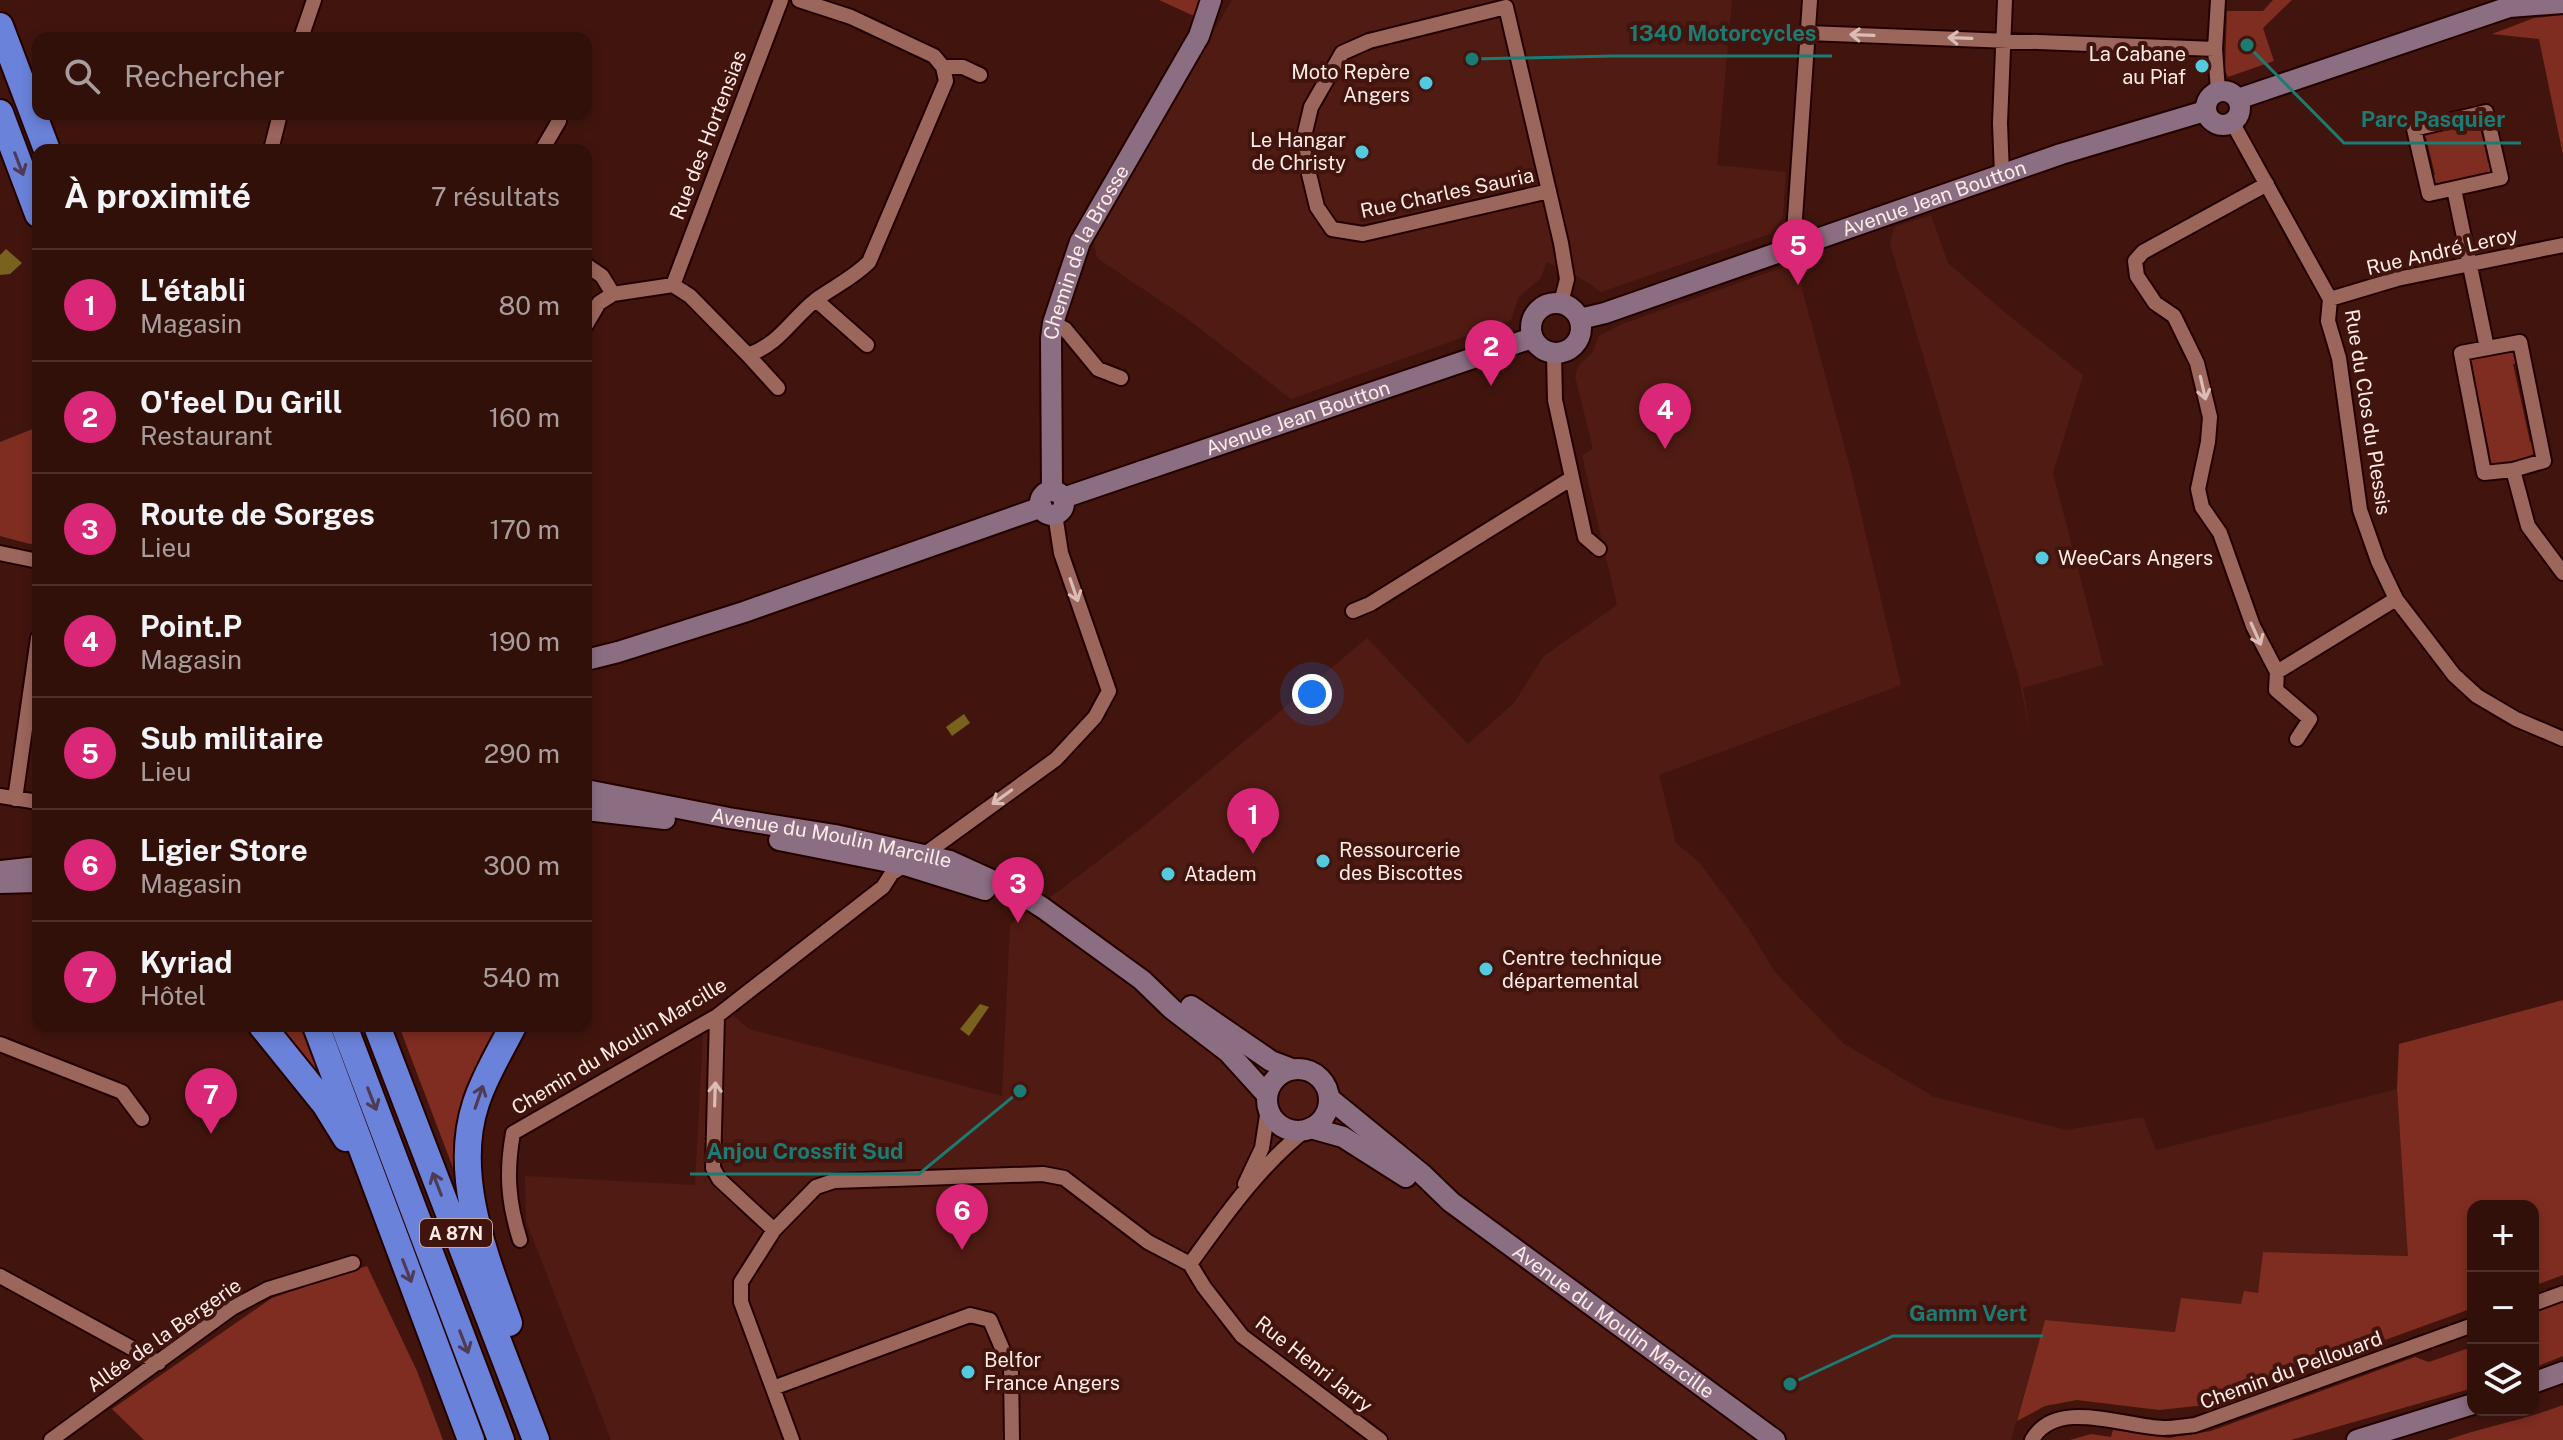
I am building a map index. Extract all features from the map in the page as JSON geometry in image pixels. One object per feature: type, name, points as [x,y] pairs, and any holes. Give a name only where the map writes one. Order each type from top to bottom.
[{"type":"highway","points":[[0,26],[32,110]]},
{"type":"highway","points":[[0,113],[32,198]]},
{"type":"highway","points":[[36,120],[45,144]]},
{"type":"highway","points":[[267,1032],[325,1104],[379,1198]]},
{"type":"highway","points":[[318,1032],[471,1440]]},
{"type":"highway","name":"A 87N","points":[[346,1032],[501,1440]]},
{"type":"highway","name":"A 87N","points":[[379,1032],[536,1440]]},
{"type":"highway","points":[[509,1032],[494,1058],[475,1106],[469,1139],[469,1182],[478,1227],[522,1362],[543,1440]]},
{"type":"street","points":[[303,32],[314,0]]},
{"type":"street","name":"Rue des Hortensias","points":[[673,285],[781,0]]},
{"type":"street","points":[[748,355],[776,341],[816,300],[853,278],[869,262],[946,81],[943,67],[934,56],[851,17],[799,0]]},
{"type":"street","name":"Chemin de la Brosse","points":[[1199,36],[1211,0]]},
{"type":"street","name":"Chemin de la Brosse","points":[[1053,503],[1051,339],[1053,323],[1080,242],[1223,0]]},
{"type":"street","points":[[1793,247],[1810,0]]},
{"type":"street","points":[[2002,175],[2000,123],[2005,0]]},
{"type":"street","points":[[2218,0],[2215,49],[2218,91]]},
{"type":"street","name":"Rue Charles Sauria","points":[[1549,191],[1363,234],[1332,229],[1317,207],[1302,145],[1311,107],[1342,53],[1369,41],[1505,3],[1549,191],[1567,279],[1561,303]]},
{"type":"street","points":[[2238,99],[2509,7],[2563,3]]},
{"type":"street","points":[[1808,33],[2215,49]]},
{"type":"street","points":[[943,67],[963,67],[980,75]]},
{"type":"street","points":[[2218,91],[2229,91],[2238,99],[2240,109],[2232,122],[2226,125],[2213,122],[2205,111],[2207,99],[2218,91]]},
{"type":"street","name":"Avenue Jean Boutton","points":[[1580,319],[1605,313],[2061,154],[2205,111]]},
{"type":"street","points":[[2486,112],[2501,178],[2454,189],[2429,194],[2414,129],[2486,112]]},
{"type":"street","points":[[272,144],[278,120]]},
{"type":"street","points":[[546,144],[559,121]]},
{"type":"street","name":"Rue du Clos du Plessis","points":[[2232,122],[2330,299],[2328,321],[2339,358],[2360,510],[2378,561],[2396,599],[2454,675],[2477,696],[2516,719],[2563,739]]},
{"type":"street","points":[[2267,184],[2143,252],[2135,261],[2137,276],[2155,303],[2174,316],[2197,363],[2210,417],[2198,489],[2202,507],[2220,533],[2253,626],[2277,672],[2276,690],[2310,719],[2297,739]]},
{"type":"street","points":[[2454,189],[2487,348]]},
{"type":"street","name":"Rue André Leroy","points":[[2330,299],[2397,279],[2563,245]]},
{"type":"street","points":[[592,269],[602,276],[613,294]]},
{"type":"street","points":[[592,315],[599,303],[613,294],[673,285],[690,296],[778,388]]},
{"type":"street","points":[[816,300],[867,345]]},
{"type":"street","points":[[1561,303],[1572,308],[1580,319],[1582,332],[1577,343],[1567,351],[1554,354],[1541,349],[1532,338],[1530,324],[1536,312],[1547,304],[1561,303]]},
{"type":"street","points":[[1053,323],[1065,329],[1098,369],[1121,378]]},
{"type":"street","name":"Avenue Jean Boutton","points":[[592,658],[744,612],[1532,338]]},
{"type":"street","points":[[2520,342],[2544,461],[2513,470],[2484,473],[2461,353],[2487,348],[2520,342]]},
{"type":"street","points":[[1554,354],[1555,400],[1585,537],[1599,549]]},
{"type":"street","points":[[2513,470],[2528,526],[2563,573]]},
{"type":"street","points":[[1353,611],[1370,604],[1572,478]]},
{"type":"street","points":[[925,854],[1056,759],[1095,717],[1109,691],[1061,553],[1053,503]]},
{"type":"street","points":[[1,558],[32,561]]},
{"type":"street","points":[[2277,672],[2396,599]]},
{"type":"street","name":"Avenue Jean Boutton","points":[[592,667],[618,652]]},
{"type":"street","points":[[32,670],[8,797],[32,801]]},
{"type":"street","name":"Avenue du Moulin Marcille","points":[[592,791],[950,861],[1016,891],[1142,980],[1190,1006],[1271,1061],[1292,1069]]},
{"type":"street","name":"Avenue du Moulin Marcille","points":[[592,811],[666,819],[905,865],[997,895],[1064,925]]},
{"type":"street","name":"Chemin du Moulin Marcille","points":[[520,1240],[511,1213],[507,1166],[513,1133],[717,1016],[883,887],[892,873],[905,865]]},
{"type":"street","points":[[0,871],[32,868]]},
{"type":"street","points":[[0,883],[32,882]]},
{"type":"street","name":"Avenue du Moulin Marcille","points":[[1142,980],[1172,1009],[1228,1052],[1268,1102]]},
{"type":"street","points":[[717,1016],[713,1168],[719,1179],[774,1230]]},
{"type":"street","points":[[0,1044],[122,1092],[142,1119]]},
{"type":"street","points":[[792,1440],[741,1302],[741,1282],[774,1230],[816,1187],[834,1181],[1043,1174],[1064,1178],[1148,1242],[1190,1264],[1238,1199],[1286,1147],[1324,1115],[1329,1098],[1326,1087],[1317,1075],[1307,1070],[1292,1069],[1277,1076],[1268,1102],[1262,1148],[1238,1199]]},
{"type":"street","name":"Avenue du Moulin Marcille","points":[[1329,1098],[1422,1174],[1451,1202],[1775,1440]]},
{"type":"street","points":[[1268,1102],[1276,1121],[1283,1127],[1292,1130],[1309,1128]]},
{"type":"street","name":"Avenue du Moulin Marcille","points":[[1309,1128],[1343,1137],[1451,1202]]},
{"type":"street","name":"Allée de la Bergerie","points":[[51,1440],[232,1308],[268,1289],[353,1263]]},
{"type":"street","name":"Rue Henri Jarry","points":[[1190,1264],[1242,1336],[1380,1440]]},
{"type":"street","points":[[0,1276],[159,1363]]},
{"type":"street","points":[[2539,1302],[2563,1293]]},
{"type":"street","points":[[773,1388],[970,1315],[990,1320],[1011,1369],[1012,1440]]},
{"type":"street","name":"Chemin du Pellouard","points":[[2032,1440],[2037,1430],[2058,1419],[2078,1415],[2163,1428],[2195,1425],[2467,1327]]},
{"type":"street","points":[[2539,1381],[2563,1372]]},
{"type":"street","points":[[2357,1440],[2467,1406]]},
{"type":"shaded area","points":[[1159,0],[1201,0],[1194,16]]},
{"type":"shaded area","points":[[1232,0],[1732,0],[1717,165],[1786,172],[1783,218],[1770,234],[1601,292],[1547,262],[1540,279],[1519,297],[1511,320],[1291,399],[1189,320],[1097,258],[1093,239]]},
{"type":"shaded area","points":[[2273,0],[2292,0],[2263,28],[2274,61],[2228,77],[2225,71],[2227,11],[2263,11]]},
{"type":"shaded area","points":[[2563,15],[2563,155],[2539,39],[2492,34],[2534,18]]},
{"type":"shaded area","points":[[2478,118],[2485,124],[2480,126],[2488,163],[2493,163],[2488,177],[2438,186],[2434,184],[2429,176],[2435,175],[2426,137],[2421,138],[2422,134]]},
{"type":"shaded area","points":[[1931,215],[1948,263],[2083,375],[2053,473],[2103,665],[2023,688],[2030,732],[2018,675],[1890,244],[1894,227]]},
{"type":"shaded area","points":[[6,249],[22,263],[10,274],[0,275],[0,255]]},
{"type":"shaded area","points":[[1795,263],[1851,471],[1901,685],[1659,775],[1676,843],[1699,862],[1749,929],[1774,971],[1843,1043],[1934,1097],[2066,1130],[2143,1117],[2156,1150],[2397,1089],[2409,1256],[2263,1252],[2258,1294],[2176,1332],[2045,1320],[2011,1440],[611,1440],[526,1221],[525,1176],[695,1185],[703,1034],[733,1015],[749,1029],[1002,1096],[1010,924],[1145,825],[1367,638],[1468,744],[1514,703],[1544,656],[1617,605],[1582,455],[1593,449],[1575,376],[1579,365],[1592,353],[1599,336],[1622,324]]},
{"type":"shaded area","points":[[2511,349],[2519,362],[2513,364],[2530,442],[2535,441],[2536,449],[2530,459],[2498,467],[2487,462],[2484,452],[2489,450],[2473,372],[2467,372],[2470,356]]},
{"type":"shaded area","points":[[32,429],[32,544],[0,536],[0,442]]},
{"type":"shaded area","points":[[964,714],[970,723],[952,736],[946,727]]},
{"type":"shaded area","points":[[2563,1000],[2563,1275],[2539,1284],[2539,1200],[2467,1200],[2467,1310],[2206,1405],[2159,1410],[2077,1400],[2045,1406],[2017,1421],[2045,1320],[2175,1332],[2181,1298],[2241,1304],[2244,1291],[2258,1293],[2263,1252],[2408,1256],[2397,1089],[2399,1044]]},
{"type":"shaded area","points":[[980,1004],[989,1007],[969,1036],[960,1029]]},
{"type":"shaded area","points":[[276,1032],[310,1032],[326,1087]]},
{"type":"shaded area","points":[[401,1032],[499,1032],[460,1182]]},
{"type":"shaded area","points":[[367,1266],[417,1371],[443,1440],[144,1440],[112,1409],[272,1298]]},
{"type":"shaded area","points":[[2563,1301],[2563,1356],[2539,1366],[2539,1344],[2539,1311]]},
{"type":"shaded area","points":[[2467,1349],[2467,1390],[2291,1440],[2070,1440],[2091,1434],[2111,1437],[2113,1430],[2169,1438],[2211,1431],[2415,1357],[2429,1362]]},
{"type":"shaded area","points":[[2563,1405],[2563,1440],[2447,1440],[2539,1416],[2539,1413]]},
{"type":"place","name":"Parc Pasquier","points":[[2247,45]]},
{"type":"place","name":"1340 Motorcycles","points":[[1472,59]]},
{"type":"place","name":"La Cabane au Piaf","points":[[2202,66]]},
{"type":"place","name":"Moto Repère Angers","points":[[1426,83]]},
{"type":"place","name":"Le Hangar de Christy","points":[[1362,152]]},
{"type":"place","name":"Sub militaire","points":[[1798,285]]},
{"type":"place","name":"O'feel Du Grill","points":[[1491,386]]},
{"type":"place","name":"Point.P","points":[[1665,449]]},
{"type":"place","name":"WeeCars Angers","points":[[2042,558]]},
{"type":"place","name":"L'établi","points":[[1253,854]]},
{"type":"place","name":"Ressourcerie des Biscottes","points":[[1323,861]]},
{"type":"place","name":"Atadem","points":[[1168,874]]},
{"type":"place","name":"Route de Sorges","points":[[1018,923]]},
{"type":"place","name":"Centre technique départemental","points":[[1486,969]]},
{"type":"place","name":"Anjou Crossfit Sud","points":[[1020,1091]]},
{"type":"place","name":"Kyriad","points":[[211,1134]]},
{"type":"place","name":"Ligier Store","points":[[962,1250]]},
{"type":"place","name":"Belfor France Angers","points":[[968,1372]]},
{"type":"place","name":"Gamm Vert","points":[[1790,1384]]}]
